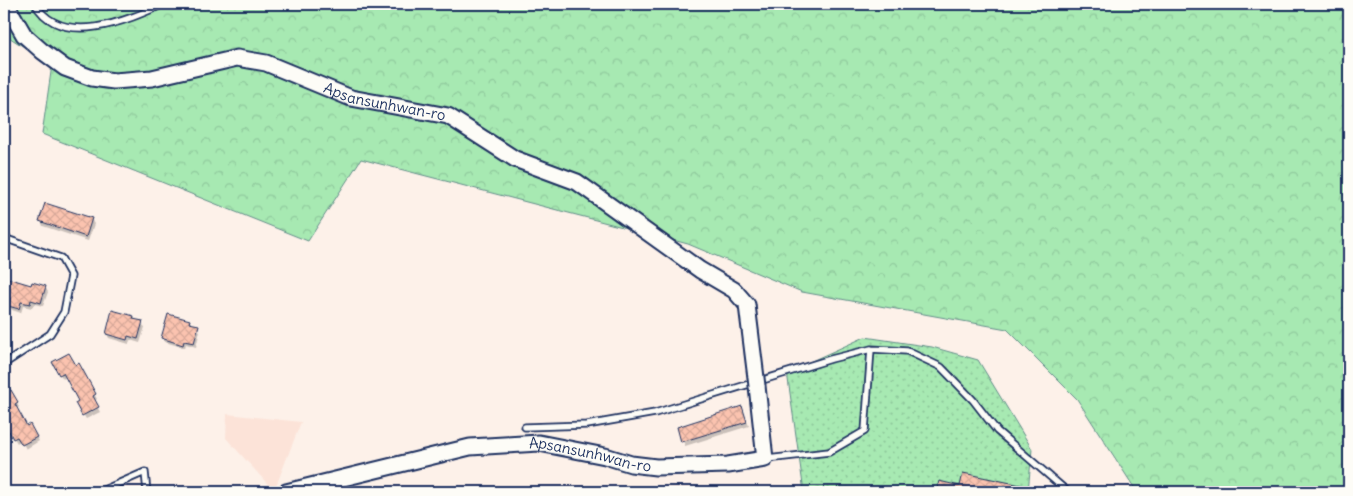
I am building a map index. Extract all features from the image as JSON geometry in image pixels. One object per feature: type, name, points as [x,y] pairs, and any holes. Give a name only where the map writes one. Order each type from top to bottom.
[{"type":"street","name":"Apsansunhwan-ro","points":[[6,4],[24,35],[42,51],[65,68],[92,78],[114,81],[152,78],[237,58],[266,63],[351,98],[448,116],[515,159],[576,182],[700,270],[734,290],[747,305],[765,459],[728,465],[656,467],[631,464],[605,456],[539,443],[470,447],[286,492]]},
{"type":"lane","points":[[35,4],[40,13],[64,26],[97,27],[128,20],[164,4]]},
{"type":"lane","points":[[4,238],[60,258],[71,276],[64,312],[50,334],[4,364]]},
{"type":"lane","points":[[765,459],[829,452],[865,431],[872,350]]},
{"type":"lane","points":[[525,427],[587,425],[655,413],[831,359],[872,350],[907,351],[941,367],[973,400],[997,431],[1068,492]]},
{"type":"lane","points":[[98,492],[144,472],[148,492]]},
{"type":"shaded area","points":[[227,414],[301,422],[274,491],[226,438]]},
{"type":"green space","points":[[4,4],[1349,4],[1349,492],[1137,492],[1077,399],[1007,329],[802,292],[688,244],[361,159],[308,241],[42,134],[52,65],[4,34]]},
{"type":"green space","points":[[865,337],[932,347],[978,360],[1032,449],[1028,492],[804,492],[787,372]]},
{"type":"building","points":[[45,203],[92,218],[86,237],[39,221]]},
{"type":"building","points":[[4,277],[31,285],[32,282],[46,286],[41,303],[31,300],[30,304],[21,302],[19,309],[8,306],[10,298],[4,297]]},
{"type":"building","points":[[112,310],[134,316],[133,319],[143,321],[138,339],[128,336],[127,340],[106,334]]},
{"type":"building","points":[[168,314],[190,320],[189,323],[199,325],[194,343],[184,341],[183,345],[161,338]]},
{"type":"building","points":[[69,353],[76,365],[79,363],[96,394],[93,396],[99,407],[82,416],[75,403],[78,401],[63,373],[59,375],[52,362]]},
{"type":"building","points":[[11,390],[18,402],[15,404],[27,426],[30,424],[37,437],[22,445],[17,437],[13,439],[9,431],[4,434],[4,394]]},
{"type":"building","points":[[742,406],[747,422],[681,442],[677,427]]},
{"type":"building","points":[[963,473],[1035,488],[1035,492],[936,492],[939,481],[960,486]]}]
